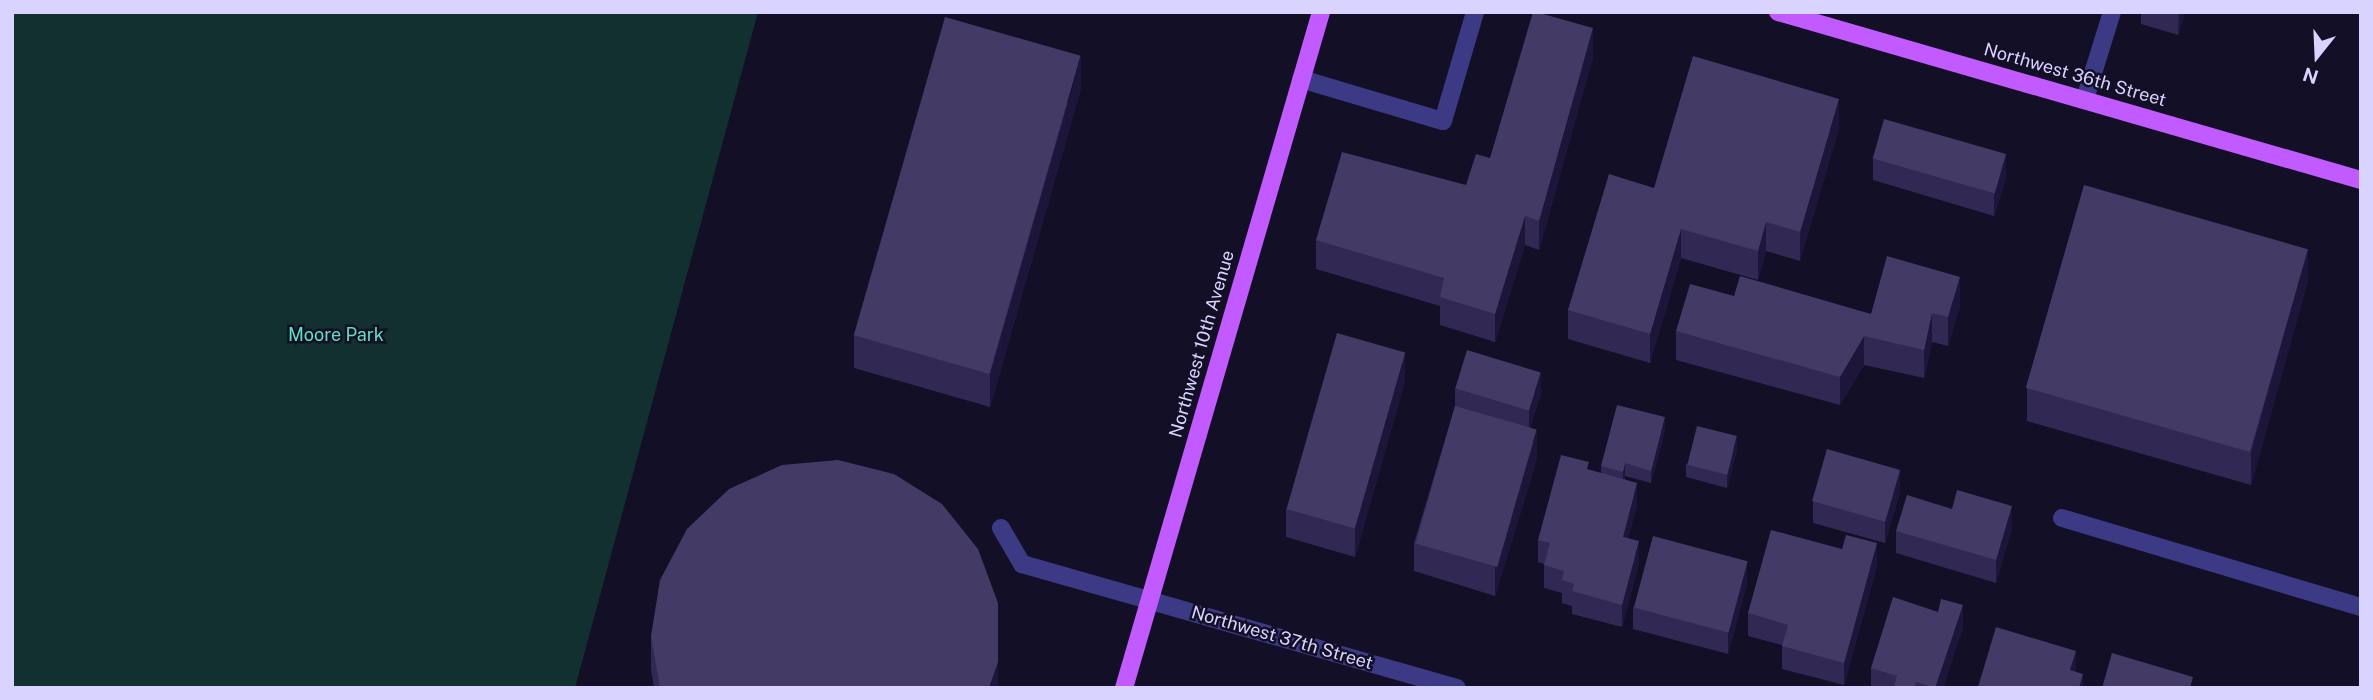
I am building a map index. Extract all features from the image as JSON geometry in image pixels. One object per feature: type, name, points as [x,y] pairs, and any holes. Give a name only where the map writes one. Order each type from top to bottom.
[{"type":"main road","name":"Northwest 10th Avenue","points":[[1124,688],[1321,12]]},
{"type":"main road","name":"Northwest 36th Street","points":[[1778,12],[2361,180]]},
{"type":"street","points":[[1301,79],[1443,121],[1475,12]]},
{"type":"street","points":[[2085,99],[2112,12]]},
{"type":"street","points":[[2063,517],[2361,607]]},
{"type":"street","name":"Northwest 37th Street","points":[[1001,528],[1023,565],[1457,688]]},
{"type":"green space","name":"Moore Park","points":[[12,12],[758,12],[575,688],[12,688]]},
{"type":"building","points":[[1533,12],[1593,28],[1539,221],[1525,216],[1495,314],[1440,297],[1444,278],[1316,240],[1342,152],[1466,185],[1476,154],[1490,158]]},
{"type":"building","points":[[945,17],[1081,56],[989,374],[854,335]]},
{"type":"building","points":[[1693,56],[1839,99],[1800,232],[1766,222],[1758,251],[1681,229],[1650,334],[1568,310],[1609,174],[1654,188]]},
{"type":"building","points":[[1884,119],[2006,154],[1995,193],[1873,158]]},
{"type":"building","points":[[2084,185],[2308,249],[2250,452],[2026,388]]},
{"type":"building","points":[[1887,256],[1960,277],[1948,317],[1932,313],[1924,350],[1864,336],[1840,377],[1676,331],[1690,284],[1734,296],[1740,276],[1871,314]]},
{"type":"building","points":[[1337,333],[1405,353],[1355,528],[1287,509]]},
{"type":"building","points":[[1467,350],[1541,373],[1529,411],[1455,388]]},
{"type":"building","points":[[1617,405],[1665,417],[1651,471],[1625,463],[1623,472],[1601,466]]},
{"type":"building","points":[[1455,406],[1537,429],[1497,567],[1416,543]]},
{"type":"building","points":[[1697,426],[1737,436],[1727,475],[1687,465]]},
{"type":"building","points":[[1827,449],[1900,470],[1885,522],[1812,501]]},
{"type":"building","points":[[1561,455],[1589,462],[1587,469],[1637,483],[1623,537],[1639,541],[1622,605],[1572,591],[1574,584],[1562,580],[1564,571],[1544,565],[1550,543],[1538,540]]},
{"type":"building","points":[[838,460],[894,474],[942,504],[978,549],[998,603],[998,662],[989,688],[660,688],[651,636],[660,580],[687,529],[729,489],[782,465]]},
{"type":"building","points":[[1957,490],[2012,506],[1996,560],[1896,531],[1907,495],[1952,509]]},
{"type":"building","points":[[1771,530],[1842,549],[1846,535],[1877,543],[1844,663],[1782,646],[1788,625],[1748,613]]},
{"type":"building","points":[[1653,536],[1748,561],[1729,633],[1634,607]]},
{"type":"building","points":[[1893,597],[1938,612],[1941,599],[1963,605],[1935,688],[1916,682],[1914,688],[1899,688],[1894,686],[1897,676],[1871,668]]},
{"type":"building","points":[[1996,627],[2076,651],[2070,670],[2083,674],[2079,688],[1978,687]]},
{"type":"building","points":[[2112,653],[2193,677],[2190,688],[2102,688]]}]
